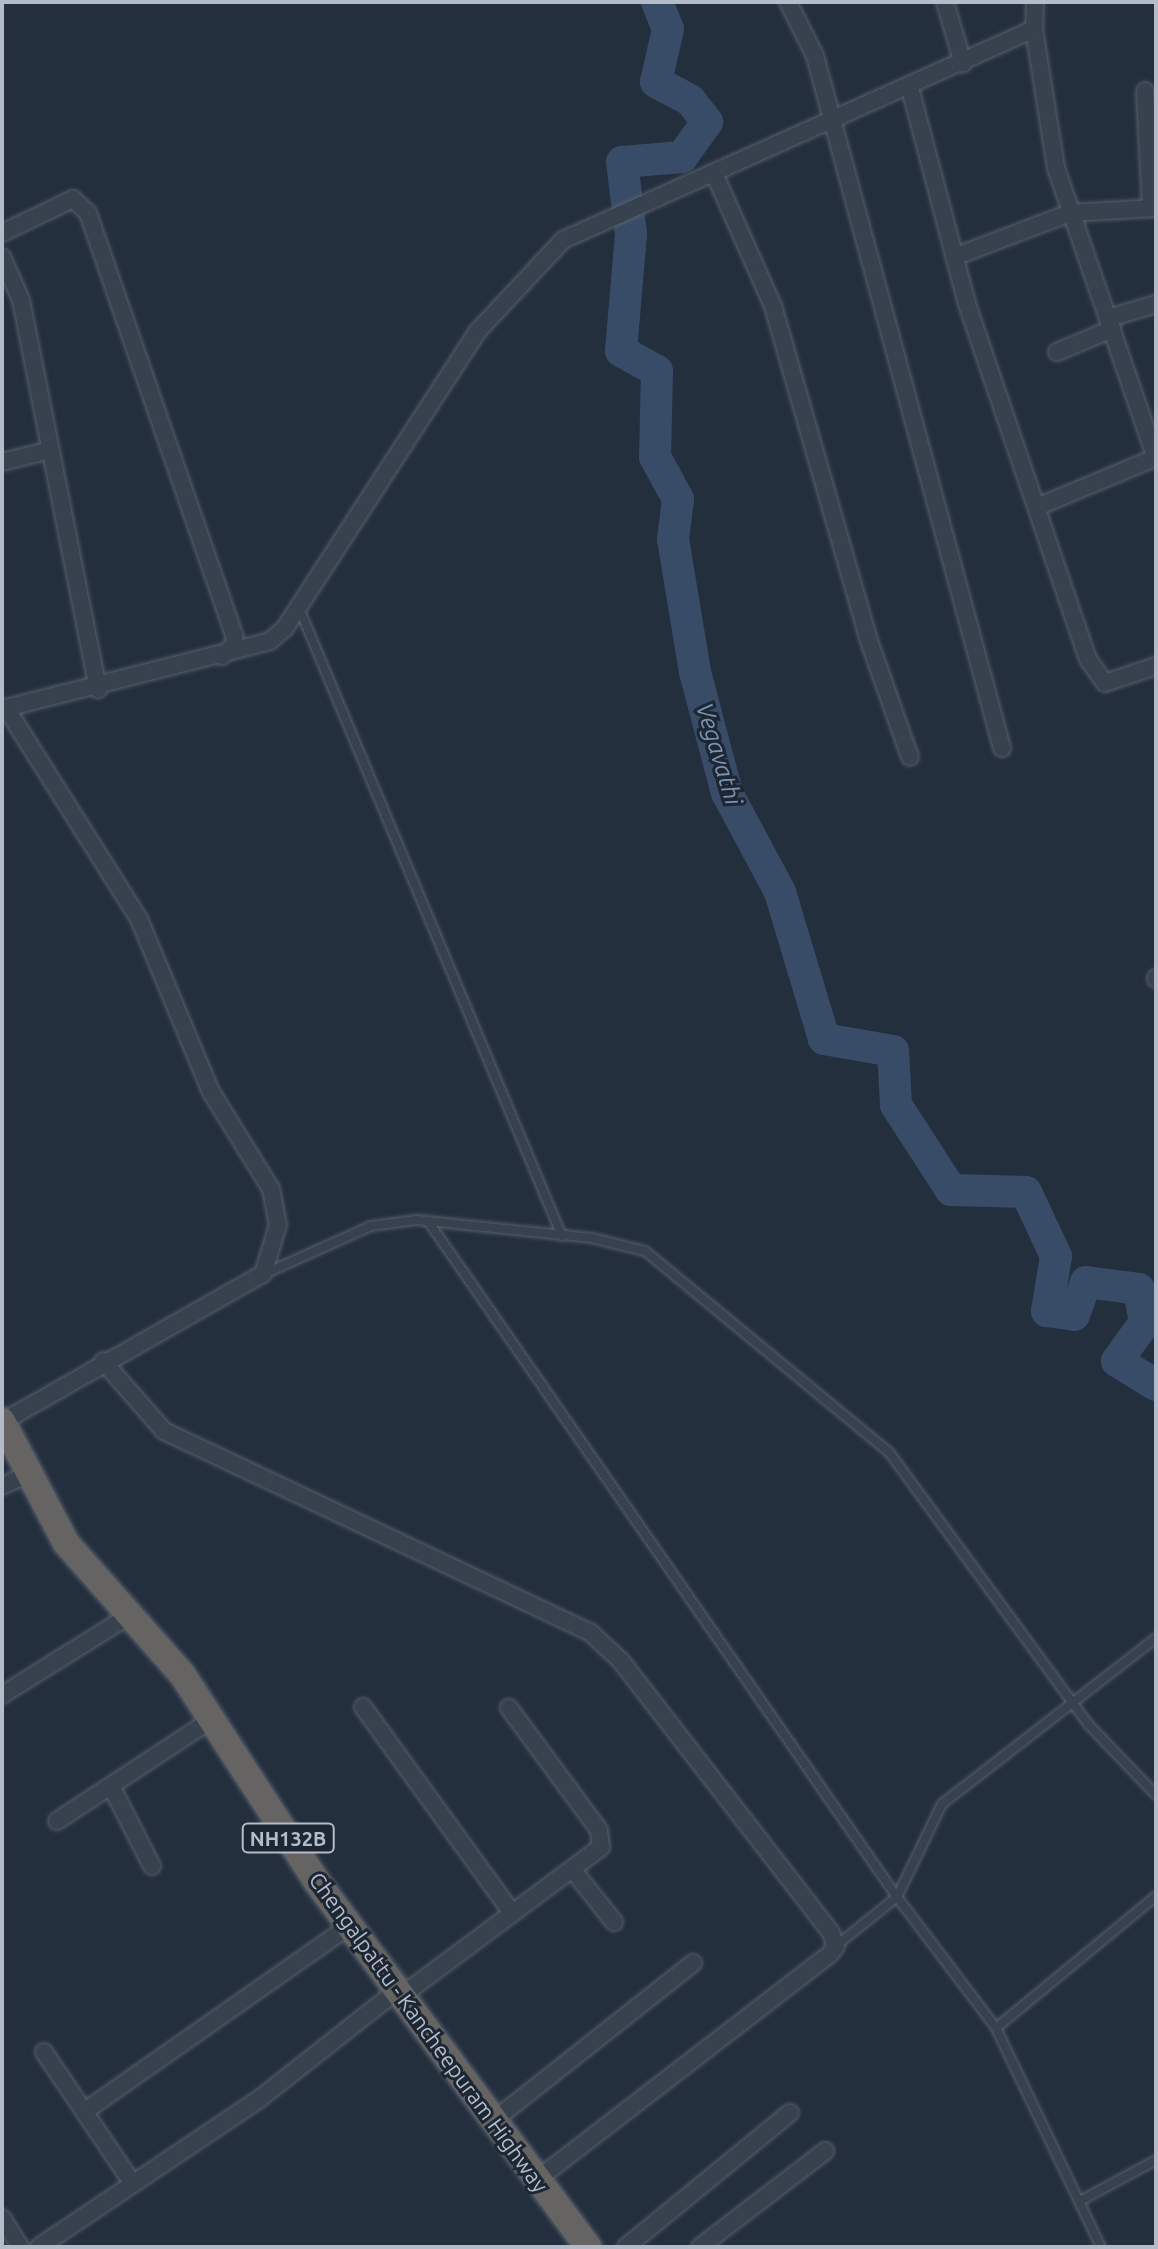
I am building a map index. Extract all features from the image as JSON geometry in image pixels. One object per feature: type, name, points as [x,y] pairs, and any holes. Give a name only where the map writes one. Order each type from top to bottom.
[{"type":"highway","name":"Chengalpattu - Kancheepuram Highway","points":[[2,1421],[66,1543],[182,1674],[349,1926],[588,2247]]},
{"type":"street","points":[[788,2],[815,56],[1002,748]]},
{"type":"street","points":[[945,2],[963,63]]},
{"type":"street","points":[[1035,2],[1034,29],[1056,168],[1156,459],[1037,507]]},
{"type":"street","points":[[2,1421],[103,1361],[263,1274],[278,1225],[271,1189],[211,1092],[139,919],[4,708],[98,689],[270,641],[299,607],[477,332],[563,240],[910,88],[1034,29]]},
{"type":"street","points":[[910,88],[954,257],[1097,675],[1116,682],[1156,666]]},
{"type":"street","points":[[954,257],[1070,213],[1153,208],[1145,91]]},
{"type":"street","points":[[714,173],[773,306],[864,626],[910,757]]},
{"type":"street","points":[[2,233],[73,199],[88,213],[234,635],[235,644],[221,657]]},
{"type":"street","points":[[2,257],[21,300],[98,689]]},
{"type":"street","points":[[1057,352],[1156,304]]},
{"type":"street","points":[[2,462],[51,450]]},
{"type":"street","points":[[103,1361],[164,1431],[591,1633],[621,1661],[836,1946],[537,2180]]},
{"type":"street","points":[[2,1486],[29,1474]]},
{"type":"street","points":[[2,1695],[130,1615]]},
{"type":"street","points":[[363,1707],[512,1913]]},
{"type":"street","points":[[39,2247],[306,2065],[398,1994],[572,1869],[603,1840],[509,1708]]},
{"type":"street","points":[[57,1821],[212,1719]]},
{"type":"street","points":[[111,1786],[152,1866]]},
{"type":"street","points":[[572,1869],[614,1922]]},
{"type":"street","points":[[85,2111],[349,1926]]},
{"type":"street","points":[[493,2121],[693,1963]]},
{"type":"street","points":[[44,2052],[133,2184]]},
{"type":"street","points":[[626,2247],[790,2113]]},
{"type":"street","points":[[700,2247],[825,2151]]},
{"type":"street","points":[[2,2218],[20,2247]]},
{"type":"lane","points":[[299,607],[562,1236]]},
{"type":"lane","points":[[428,1221],[897,1897],[996,2028],[1101,2247]]},
{"type":"lane","points":[[263,1274],[371,1226],[428,1221],[562,1236],[645,1251],[868,1433],[916,1484],[1070,1701],[1156,1795]]},
{"type":"lane","points":[[836,1946],[897,1897],[942,1804],[1070,1701],[1156,1638]]},
{"type":"lane","points":[[996,2028],[1156,1896]]},
{"type":"lane","points":[[1080,2201],[1156,2160]]},
{"type":"waterway","name":"Vegavathi","points":[[657,2],[668,29],[656,82],[690,100],[707,122],[682,157],[622,162],[631,234],[621,351],[657,371],[655,457],[678,499],[673,539],[695,672],[727,793],[780,892],[824,1039],[893,1051],[896,1105],[951,1190],[1026,1192],[1056,1256],[1047,1311],[1074,1315],[1086,1282],[1139,1289],[1145,1322],[1117,1361],[1156,1385]]}]
